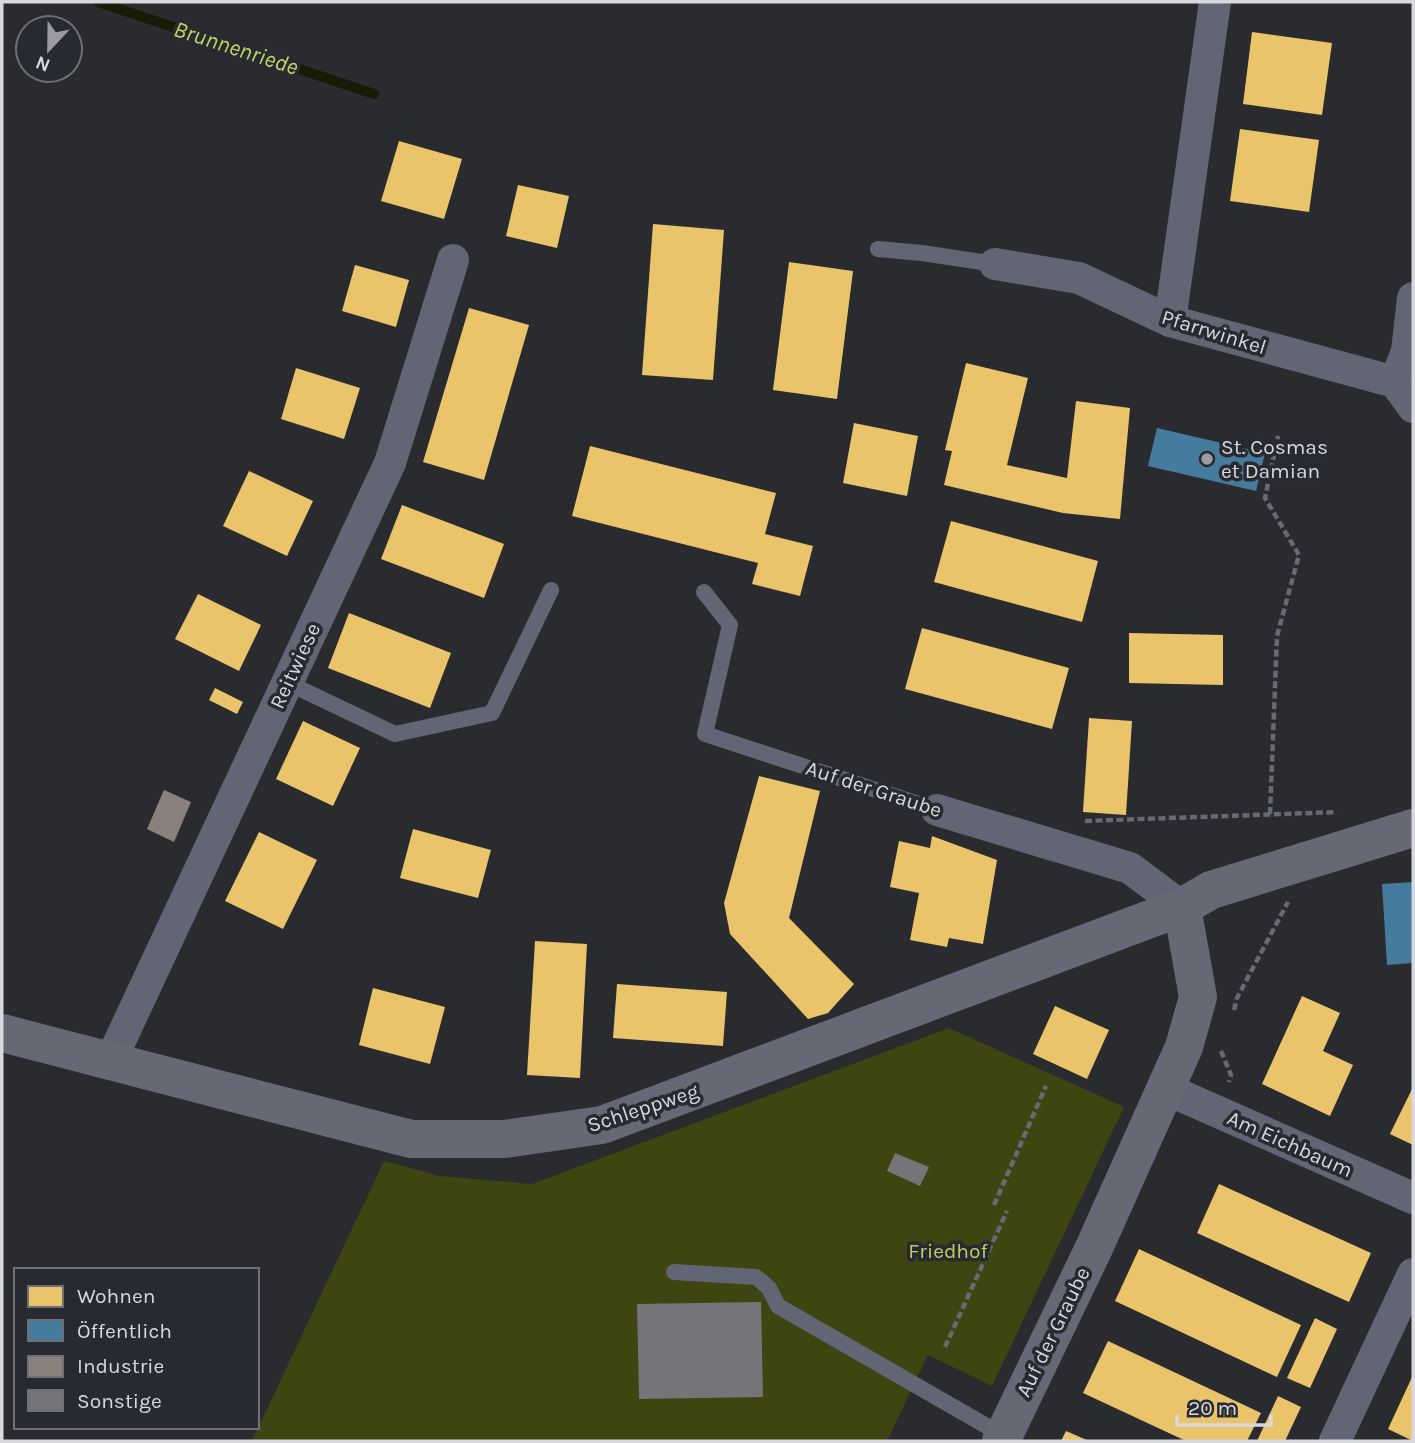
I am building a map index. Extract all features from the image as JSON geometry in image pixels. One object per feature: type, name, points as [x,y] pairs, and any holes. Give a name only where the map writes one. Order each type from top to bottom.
[{"type":"street","points":[[1170,321],[1215,2]]},
{"type":"street","name":"Reitwiese","points":[[110,1062],[390,463],[453,260]]},
{"type":"street","name":"Pfarrwinkel","points":[[995,264],[1079,278],[1170,321],[1404,395],[1413,298]]},
{"type":"street","name":"Auf der Graube","points":[[937,810],[1130,869],[1182,907],[1198,997],[1184,1047],[1166,1090],[1003,1439]]},
{"type":"street","points":[[1182,907],[1211,890],[1413,828]]},
{"type":"street","name":"Schleppweg","points":[[2,1033],[411,1139],[505,1139],[602,1125],[1182,907]]},
{"type":"street","name":"Am Eichbaum","points":[[1166,1090],[1413,1198]]},
{"type":"street","points":[[1335,1441],[1413,1273]]},
{"type":"lane","points":[[878,248],[995,264]]},
{"type":"lane","points":[[288,682],[395,734],[492,713],[551,590]]},
{"type":"lane","name":"Auf der Graube","points":[[704,592],[730,625],[705,734],[937,810]]},
{"type":"lane","points":[[674,1272],[756,1277],[769,1288],[778,1306],[1003,1439]]},
{"type":"path","points":[[1270,814],[1277,636],[1299,555],[1265,498],[1278,436]]},
{"type":"path","points":[[1068,849],[1085,820],[1349,812]]},
{"type":"path","points":[[1231,1019],[1237,998],[1311,860]]},
{"type":"path","points":[[1221,1114],[1231,1076],[1221,1052],[1224,1041]]},
{"type":"path","points":[[994,1205],[1046,1086]]},
{"type":"path","points":[[945,1347],[1007,1211]]},
{"type":"green space","name":"Friedhof","points":[[949,1028],[1124,1107],[992,1386],[928,1355],[887,1441],[252,1441],[384,1161],[440,1176],[532,1184]]},
{"type":"building: Wohnen","points":[[1252,32],[1332,43],[1322,115],[1243,104]]},
{"type":"building: Wohnen","points":[[1240,129],[1319,140],[1309,212],[1230,201]]},
{"type":"building: Wohnen","points":[[399,141],[462,159],[444,219],[381,201]]},
{"type":"building: Wohnen","points":[[518,185],[569,196],[557,248],[506,236]]},
{"type":"building: Wohnen","points":[[653,224],[724,230],[713,380],[642,375]]},
{"type":"building: Wohnen","points":[[789,262],[853,271],[837,399],[773,390]]},
{"type":"building: Wohnen","points":[[355,265],[409,280],[396,327],[342,311]]},
{"type":"building: Wohnen","points":[[469,308],[529,325],[484,480],[423,462]]},
{"type":"building: Wohnen","points":[[966,363],[1028,378],[1007,465],[1067,478],[1076,401],[1130,408],[1120,519],[1063,513],[944,485],[952,451],[945,450]]},
{"type":"building: Wohnen","points":[[296,368],[360,388],[344,439],[281,419]]},
{"type":"building: Wohnen","points":[[854,423],[918,436],[907,496],[843,483]]},
{"type":"building: Wohnen","points":[[590,446],[776,493],[765,534],[813,546],[800,596],[752,584],[758,563],[572,516]]},
{"type":"building: Wohnen","points":[[249,471],[313,501],[287,556],[223,526]]},
{"type":"building: Wohnen","points":[[402,505],[504,544],[484,598],[381,559]]},
{"type":"building: Wohnen","points":[[951,521],[1098,561],[1082,622],[934,582]]},
{"type":"building: Wohnen","points":[[198,594],[261,625],[239,671],[175,639]]},
{"type":"building: Wohnen","points":[[349,613],[451,653],[430,708],[328,668]]},
{"type":"building: Wohnen","points":[[922,628],[1069,668],[1052,729],[905,689]]},
{"type":"building: Wohnen","points":[[1129,633],[1223,635],[1223,685],[1129,683]]},
{"type":"building: Wohnen","points":[[215,688],[243,702],[237,714],[209,700]]},
{"type":"building: Wohnen","points":[[1089,718],[1132,721],[1126,815],[1083,812]]},
{"type":"building: Wohnen","points":[[303,721],[360,748],[333,806],[276,779]]},
{"type":"building: Wohnen","points":[[759,776],[820,791],[789,918],[854,984],[828,1013],[808,1019],[730,934],[724,903]]},
{"type":"building: Wohnen","points":[[413,829],[491,850],[478,898],[400,878]]},
{"type":"building: Wohnen","points":[[259,832],[317,860],[283,929],[225,901]]},
{"type":"building: Wohnen","points":[[932,836],[997,860],[983,944],[949,938],[947,947],[910,940],[919,893],[890,887],[899,841],[930,848]]},
{"type":"building: Wohnen","points":[[535,941],[587,944],[580,1078],[527,1075]]},
{"type":"building: Wohnen","points":[[617,984],[727,992],[723,1046],[613,1038]]},
{"type":"building: Wohnen","points":[[373,988],[445,1007],[430,1064],[359,1045]]},
{"type":"building: Wohnen","points":[[1302,996],[1340,1013],[1323,1051],[1353,1065],[1330,1116],[1262,1084]]},
{"type":"building: Wohnen","points":[[1055,1006],[1109,1030],[1087,1079],[1033,1054]]},
{"type":"building: Wohnen","points":[[1413,1087],[1413,1145],[1390,1134]]},
{"type":"building: Wohnen","points":[[1219,1184],[1371,1253],[1349,1302],[1197,1233]]},
{"type":"building: Wohnen","points":[[1139,1249],[1301,1325],[1277,1377],[1115,1301]]},
{"type":"building: Wohnen","points":[[1315,1318],[1337,1329],[1310,1388],[1287,1378]]},
{"type":"building: Wohnen","points":[[1108,1341],[1261,1413],[1247,1441],[1186,1441],[1083,1393]]},
{"type":"building: Wohnen","points":[[1413,1375],[1413,1441],[1388,1429]]},
{"type":"building: Wohnen","points":[[1278,1396],[1301,1407],[1285,1441],[1257,1441]]},
{"type":"building: Wohnen","points":[[1066,1431],[1089,1441],[1061,1441]]},
{"type":"building: Öffentlich","name":"St. Cosmas et Damian","points":[[1157,428],[1265,453],[1256,491],[1148,466]]},
{"type":"building: Öffentlich","points":[[1413,882],[1413,963],[1387,965],[1382,884]]},
{"type":"building: Industrie","points":[[164,790],[191,802],[174,842],[147,829]]},
{"type":"building: Sonstige","points":[[895,1153],[929,1167],[920,1186],[887,1171]]},
{"type":"building: Sonstige","points":[[761,1302],[763,1397],[639,1399],[637,1304]]},
{"type":"waterway","name":"Brunnenriede","points":[[98,2],[374,94]]},
{"type":"place","name":"St. Cosmas et Damian","points":[[1207,459]]}]
